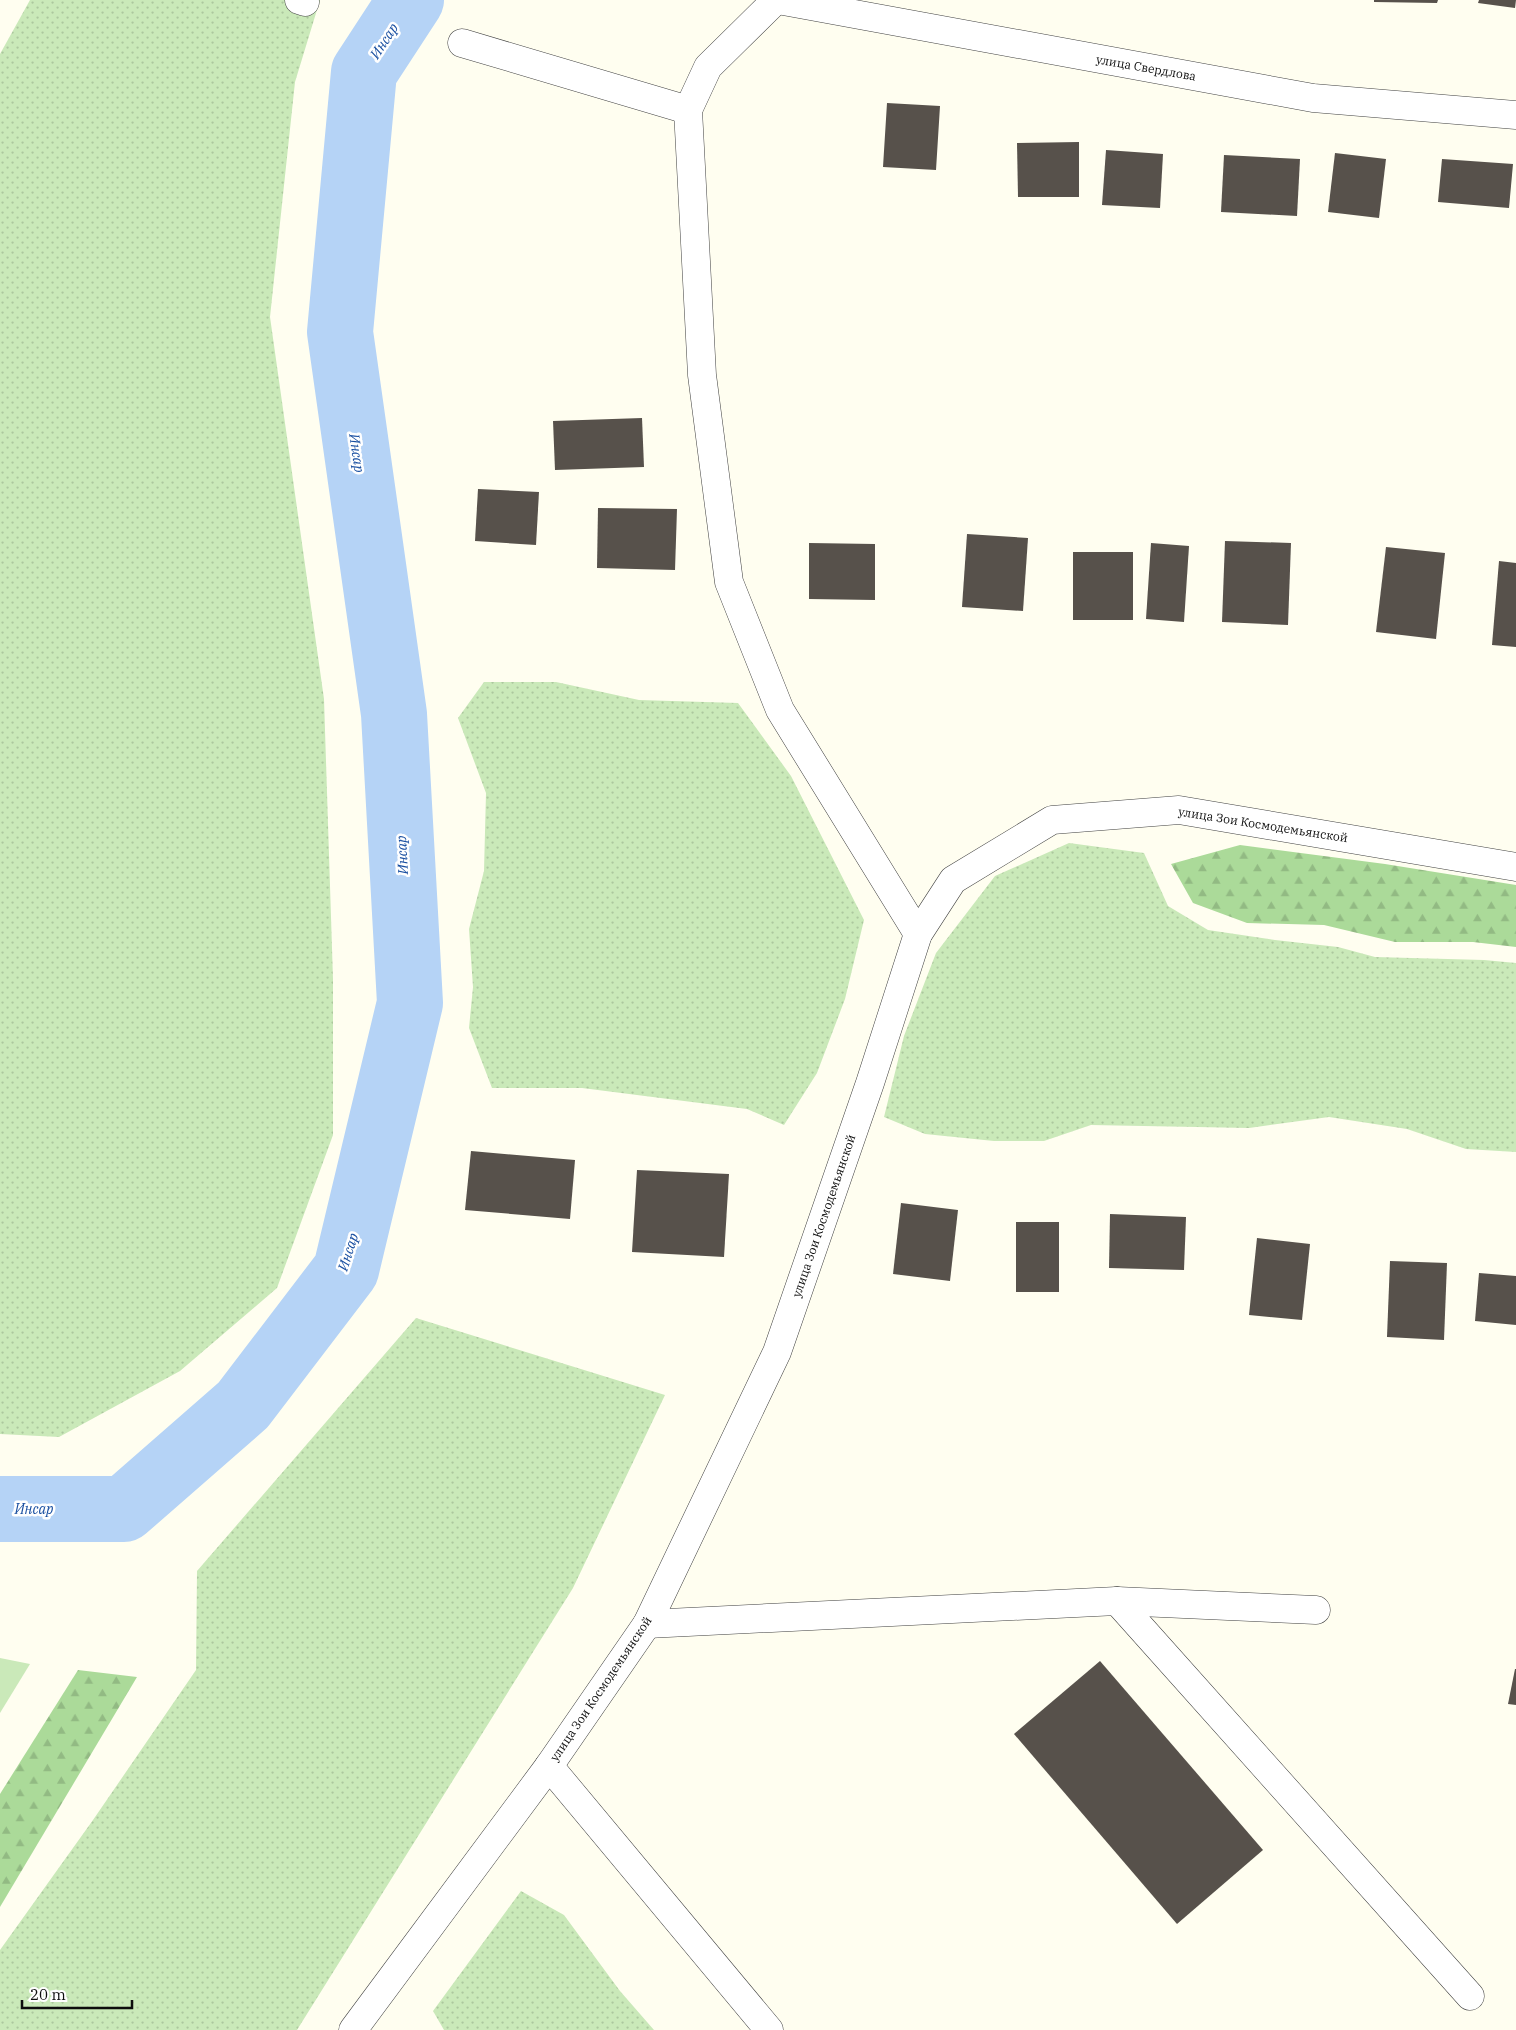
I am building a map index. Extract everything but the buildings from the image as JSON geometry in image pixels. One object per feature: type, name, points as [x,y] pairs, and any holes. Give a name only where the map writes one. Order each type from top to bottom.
[{"type":"street","points":[[777,0],[708,67],[688,110],[702,375],[729,582],[780,710],[918,934]]},
{"type":"street","name":"улица Свердлова","points":[[777,0],[1312,98],[1516,115]]},
{"type":"street","points":[[462,43],[688,110]]},
{"type":"street","name":"улица Зои Космодемьянской","points":[[353,2030],[549,1766],[647,1624],[777,1352],[867,1092],[918,934],[953,880],[1052,820],[1179,810],[1516,867]]},
{"type":"street","points":[[647,1624],[1117,1601],[1316,1610]]},
{"type":"street","points":[[1117,1601],[1470,1996]]},
{"type":"street","points":[[549,1766],[769,2030]]},
{"type":"green space","points":[[30,0],[320,0],[295,82],[270,317],[324,699],[333,979],[333,1135],[277,1288],[180,1371],[59,1437],[0,1434],[0,54]]},
{"type":"green space","points":[[484,682],[556,682],[639,700],[738,703],[791,776],[864,920],[845,999],[817,1073],[784,1125],[747,1109],[582,1088],[492,1088],[469,1028],[473,987],[469,929],[484,871],[486,793],[458,718]]},
{"type":"green space","points":[[1069,843],[1144,853],[1168,906],[1208,930],[1338,947],[1375,957],[1484,960],[1516,963],[1516,1152],[1466,1149],[1407,1129],[1329,1117],[1249,1128],[1091,1125],[1044,1141],[994,1141],[925,1134],[884,1117],[904,1036],[936,953],[995,876]]},
{"type":"green space","points":[[1240,845],[1385,864],[1516,885],[1516,947],[1473,942],[1395,942],[1324,925],[1247,923],[1193,903],[1171,864]]},
{"type":"green space","points":[[416,1318],[665,1395],[573,1588],[297,2030],[0,2030],[0,1950],[93,1820],[196,1670],[197,1571]]},
{"type":"green space","points":[[0,1658],[30,1664],[0,1713]]},
{"type":"green space","points":[[78,1670],[137,1677],[0,1907],[0,1794]]},
{"type":"green space","points":[[521,1891],[564,1915],[620,1991],[654,2030],[444,2030],[433,2011]]},
{"type":"waterway","name":"Инсар","points":[[0,1509],[124,1509],[243,1405],[346,1270],[410,1003],[394,714],[340,332],[364,72],[411,0]]}]
